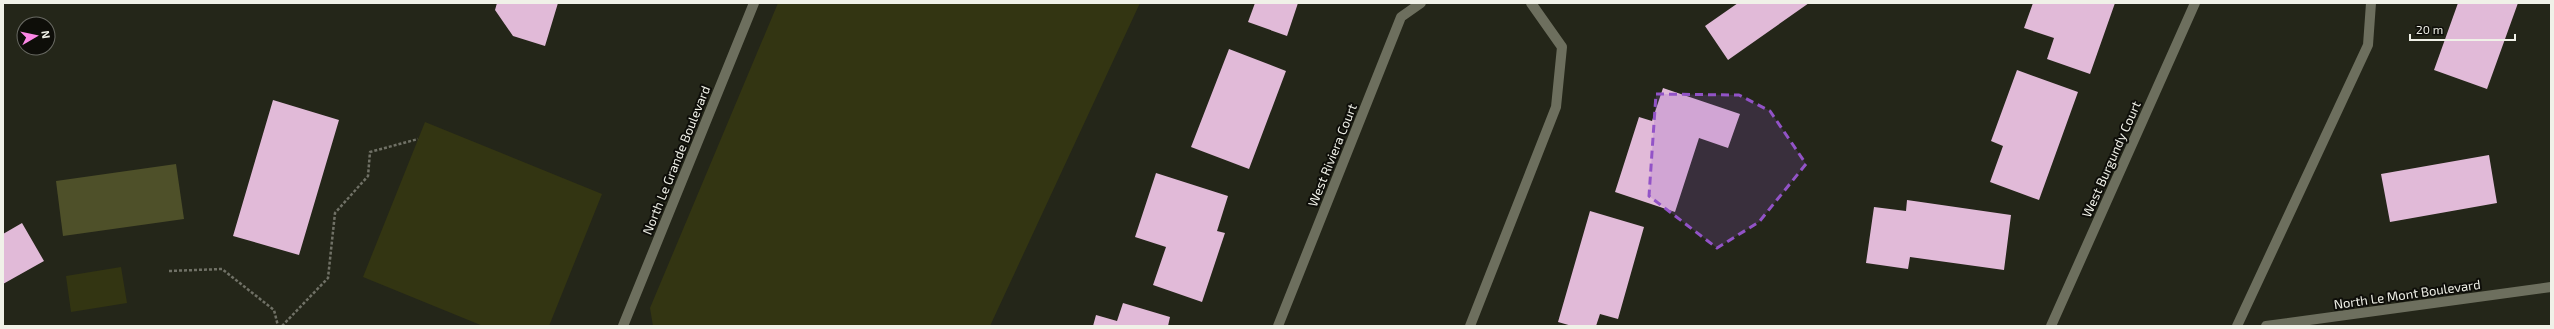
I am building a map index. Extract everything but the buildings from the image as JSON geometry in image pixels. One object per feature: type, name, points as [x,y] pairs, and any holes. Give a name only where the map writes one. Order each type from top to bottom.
[{"type":"street","name":"North Le Grande Boulevard","points":[[623,326],[754,3]]},
{"type":"street","name":"West Riviera Court","points":[[1278,326],[1401,17],[1421,3]]},
{"type":"street","points":[[1470,326],[1556,107],[1562,47],[1531,3]]},
{"type":"street","name":"West Burgundy Court","points":[[2051,326],[2195,3]]},
{"type":"street","points":[[2237,326],[2368,45],[2371,3]]},
{"type":"street","name":"North Le Mont Boulevard","points":[[2266,326],[2551,287]]},
{"type":"path","points":[[282,326],[328,278],[335,213],[368,176],[370,152],[418,139]]},
{"type":"path","points":[[170,271],[222,269],[274,310],[278,326]]},
{"type":"highlighted area","points":[[1656,94],[1739,95],[1770,111],[1806,164],[1759,222],[1717,248],[1649,196],[1650,153]]},
{"type":"shaded area","points":[[778,3],[1140,3],[990,326],[653,326],[650,308]]},
{"type":"shaded area","points":[[425,122],[602,194],[549,326],[483,326],[363,277]]},
{"type":"shaded area","points":[[176,164],[184,219],[63,236],[56,181]]},
{"type":"shaded area","points":[[121,267],[127,303],[71,312],[66,276]]}]
